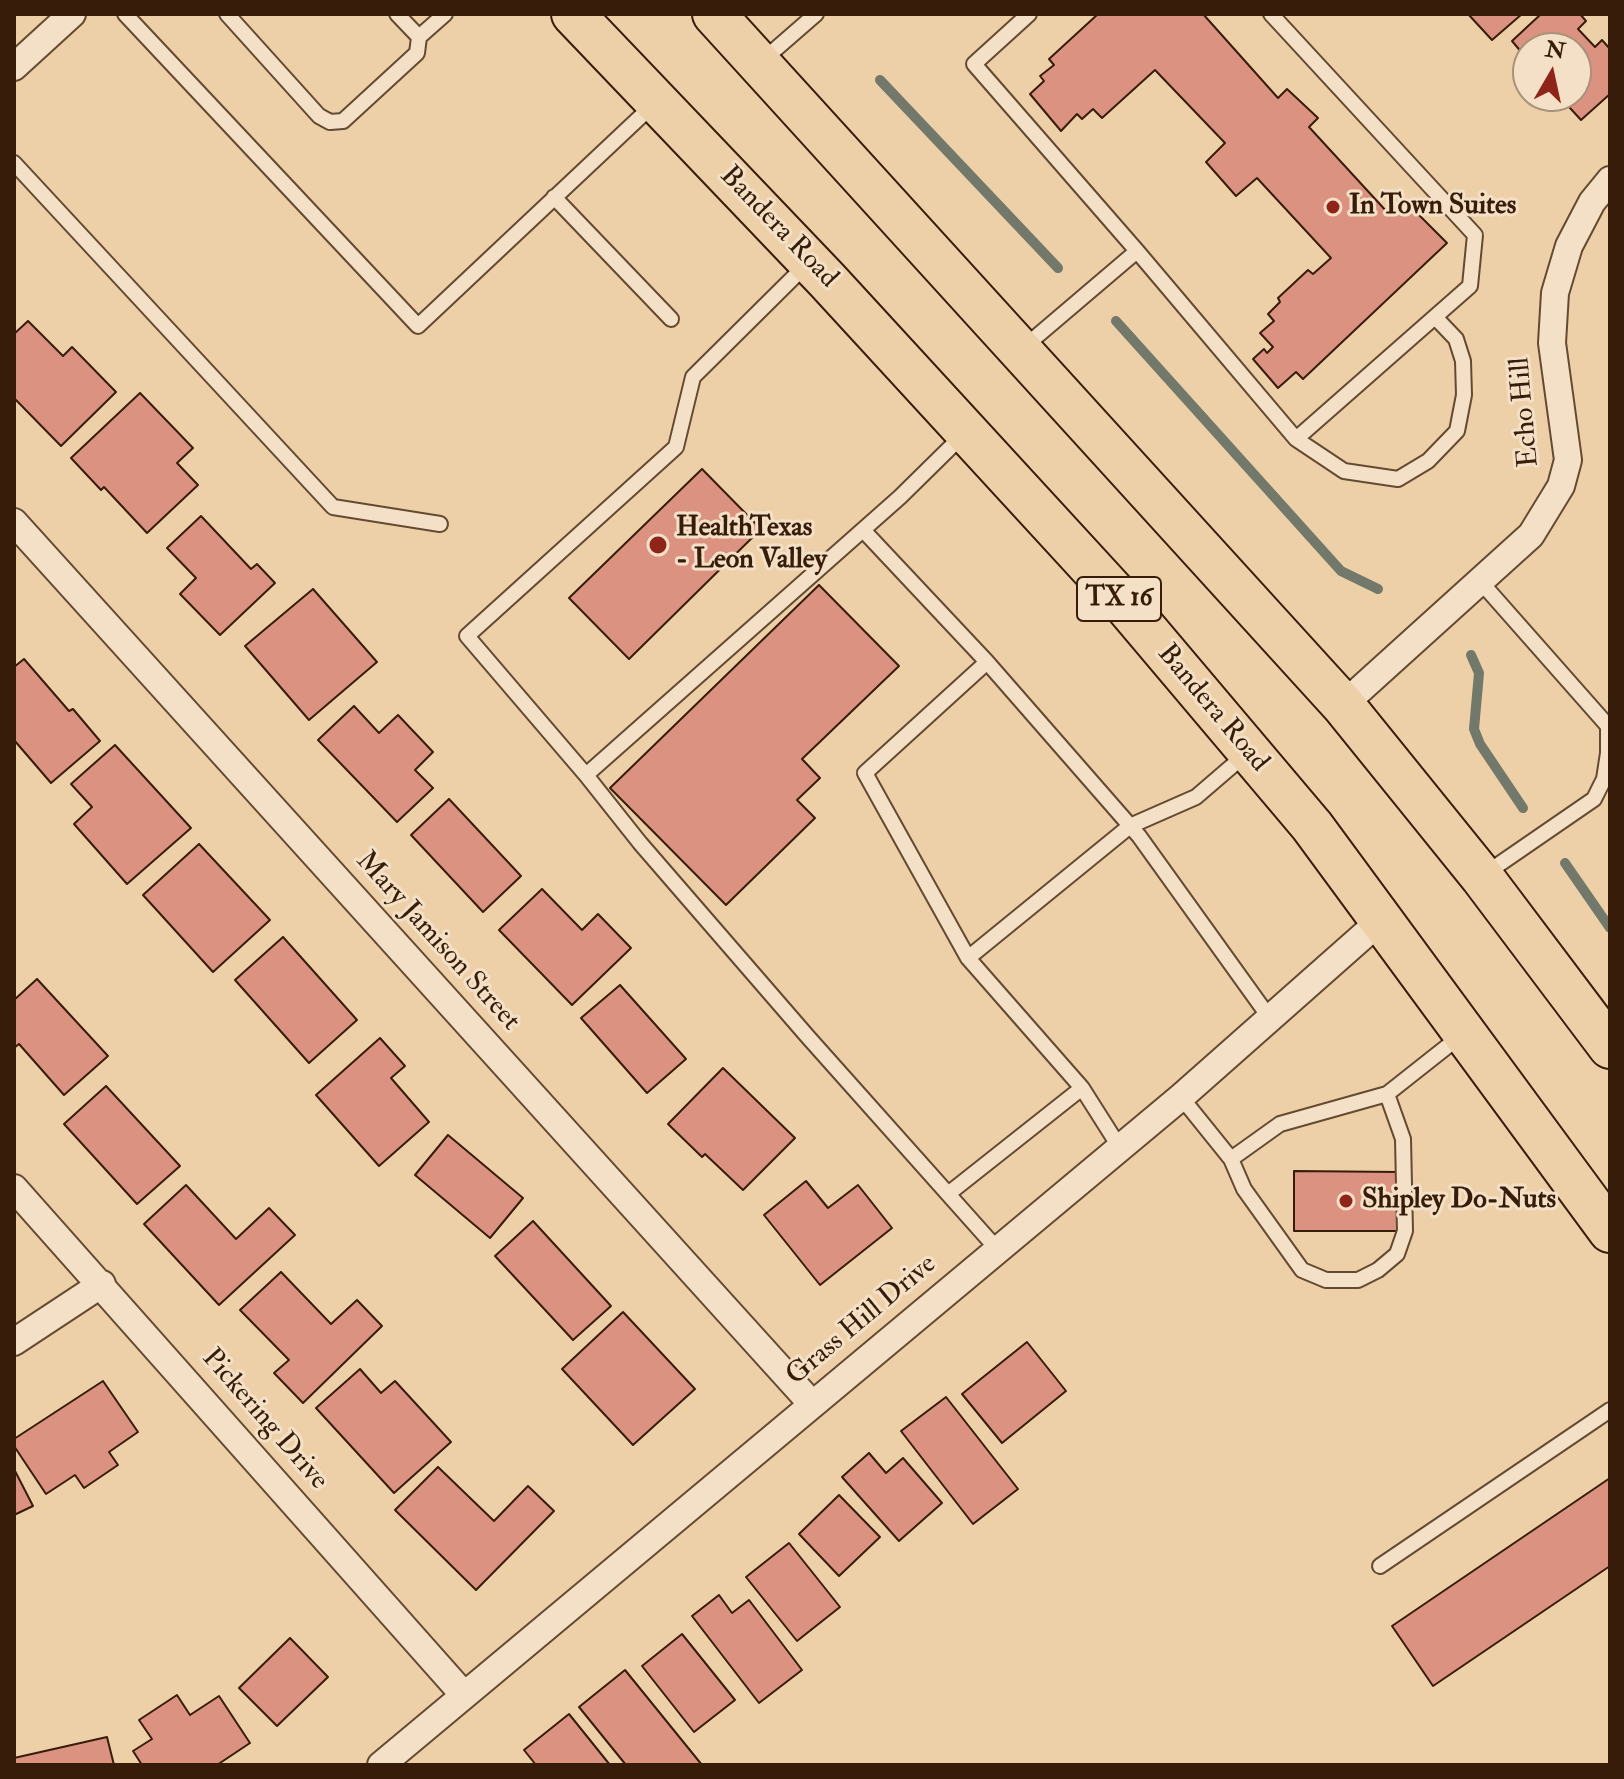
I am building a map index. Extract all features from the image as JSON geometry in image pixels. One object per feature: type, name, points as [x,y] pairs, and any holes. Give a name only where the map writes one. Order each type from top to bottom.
[{"type":"main road","name":"Bandera Road","points":[[573,14],[810,261],[1121,600],[1312,826],[1610,1231]]},
{"type":"main road","points":[[714,14],[1343,705],[1606,1034]]},
{"type":"street","points":[[14,67],[72,14]]},
{"type":"street","name":"Echo Hill","points":[[1343,705],[1531,535],[1561,486],[1568,460],[1552,343],[1555,293],[1569,246],[1592,202],[1610,180]]},
{"type":"street","name":"Mary Jamison Street","points":[[14,522],[812,1404]]},
{"type":"street","name":"Grass Hill Drive","points":[[381,1765],[1181,1097],[1380,921]]},
{"type":"street","name":"Pickering Drive","points":[[14,1188],[464,1695]]},
{"type":"street","points":[[14,1342],[102,1284]]},
{"type":"lane","points":[[125,14],[418,326],[657,102]]},
{"type":"lane","points":[[227,14],[319,116],[330,122],[343,121],[417,53],[419,37],[445,14]]},
{"type":"lane","points":[[397,14],[419,37]]},
{"type":"lane","points":[[759,64],[816,14]]},
{"type":"lane","points":[[1029,14],[974,64],[1296,439],[1344,471],[1398,479],[1428,461],[1457,431],[1464,395],[1463,361],[1456,339],[1435,317]]},
{"type":"lane","points":[[1271,14],[1475,235],[1470,286],[1296,439]]},
{"type":"lane","points":[[14,163],[333,507],[440,524]]},
{"type":"lane","points":[[554,197],[671,319]]},
{"type":"lane","points":[[1020,350],[1137,251]]},
{"type":"lane","points":[[810,261],[693,377],[676,447],[467,636],[640,843],[998,1250]]},
{"type":"lane","points":[[586,775],[900,497],[966,432]]},
{"type":"lane","points":[[863,530],[987,662],[1130,826],[1269,1017]]},
{"type":"lane","points":[[1480,581],[1608,726],[1604,779],[1594,799],[1482,877]]},
{"type":"lane","points":[[987,662],[865,773],[968,958],[1082,1088],[1120,1148]]},
{"type":"lane","points":[[968,958],[1130,826],[1196,797],[1249,752]]},
{"type":"lane","points":[[1231,1159],[1280,1124],[1387,1094],[1464,1034]]},
{"type":"lane","points":[[948,1194],[1082,1088]]},
{"type":"lane","points":[[1181,1097],[1231,1159],[1244,1189],[1302,1270],[1326,1280],[1358,1280],[1378,1270],[1397,1254],[1405,1231],[1403,1139],[1387,1094]]},
{"type":"lane","points":[[1380,1566],[1610,1410]]},
{"type":"building","name":"In Town Suites","points":[[1098,14],[1203,14],[1278,98],[1287,89],[1318,118],[1309,127],[1388,213],[1404,200],[1447,243],[1303,379],[1296,372],[1278,388],[1253,359],[1264,349],[1267,353],[1273,347],[1260,333],[1274,321],[1268,314],[1280,302],[1278,298],[1308,270],[1313,274],[1331,258],[1257,178],[1236,196],[1206,162],[1225,143],[1155,70],[1102,118],[1093,109],[1082,119],[1077,114],[1061,131],[1030,94],[1044,81],[1040,76],[1054,65],[1049,59]]},
{"type":"building","points":[[1468,14],[1522,14],[1492,40]]},
{"type":"building","points":[[1541,14],[1580,14],[1586,21],[1578,29],[1581,32],[1522,32]]},
{"type":"building","points":[[1602,40],[1610,49],[1610,94],[1592,110],[1592,44],[1595,47]]},
{"type":"building","points":[[1574,112],[1590,112],[1581,120]]},
{"type":"building","points":[[28,321],[63,356],[72,347],[116,392],[61,446],[14,398],[14,334]]},
{"type":"building","points":[[140,393],[193,448],[177,463],[198,485],[147,533],[104,487],[101,490],[71,458]]},
{"type":"building","points":[[702,469],[761,529],[629,659],[569,598]]},
{"type":"building","points":[[201,516],[251,569],[257,564],[275,583],[220,635],[180,594],[196,578],[167,548]]},
{"type":"building","points":[[819,585],[899,666],[802,759],[820,778],[797,800],[815,818],[726,905],[610,788]]},
{"type":"building","points":[[313,589],[377,662],[309,720],[245,646]]},
{"type":"building","points":[[24,659],[100,741],[51,783],[14,740],[14,667]]},
{"type":"building","points":[[354,706],[379,733],[398,715],[433,752],[415,770],[433,788],[397,822],[318,740]]},
{"type":"building","points":[[115,745],[191,828],[127,884],[74,824],[92,807],[71,784]]},
{"type":"building","points":[[449,799],[521,876],[483,912],[411,835]]},
{"type":"building","points":[[199,844],[270,920],[213,972],[143,895]]},
{"type":"building","points":[[542,889],[582,930],[598,914],[631,948],[572,1005],[499,930]]},
{"type":"building","points":[[283,937],[357,1020],[309,1063],[235,980]]},
{"type":"building","points":[[37,979],[108,1056],[64,1095],[19,1044],[14,1048],[14,1000]]},
{"type":"building","points":[[620,985],[686,1059],[647,1093],[581,1018]]},
{"type":"building","points":[[380,1038],[405,1066],[391,1078],[429,1122],[379,1166],[316,1095]]},
{"type":"building","points":[[723,1068],[795,1138],[743,1190],[668,1124]]},
{"type":"building","points":[[106,1086],[180,1166],[137,1204],[64,1124]]},
{"type":"building","points":[[448,1135],[523,1198],[490,1238],[415,1175]]},
{"type":"building","name":"Shipley Do-Nuts","points":[[1294,1171],[1398,1172],[1397,1231],[1294,1231]]},
{"type":"building","points":[[806,1181],[828,1208],[858,1185],[892,1228],[820,1285],[764,1215]]},
{"type":"building","points":[[186,1185],[236,1239],[269,1208],[295,1235],[219,1305],[144,1224]]},
{"type":"building","points":[[533,1221],[611,1306],[573,1340],[495,1256]]},
{"type":"building","points":[[281,1272],[331,1324],[357,1300],[382,1326],[303,1403],[274,1373],[289,1360],[240,1310]]},
{"type":"building","points":[[623,1312],[695,1389],[633,1445],[562,1369]]},
{"type":"building","points":[[1027,1342],[1066,1391],[1002,1443],[962,1394]]},
{"type":"building","points":[[360,1369],[381,1393],[395,1381],[451,1442],[394,1493],[316,1408]]},
{"type":"building","points":[[103,1381],[138,1432],[109,1452],[118,1465],[84,1488],[75,1475],[46,1494],[14,1446],[14,1439]]},
{"type":"building","points":[[946,1397],[1018,1489],[973,1524],[901,1431]]},
{"type":"building","points":[[869,1453],[886,1473],[903,1458],[942,1503],[899,1541],[842,1477]]},
{"type":"building","points":[[438,1467],[494,1521],[528,1486],[554,1511],[476,1590],[395,1510]]},
{"type":"building","points":[[14,1469],[33,1506],[14,1515]]},
{"type":"building","points":[[1610,1478],[1610,1566],[1433,1686],[1392,1626]]},
{"type":"building","points":[[839,1495],[880,1537],[839,1576],[799,1534]]},
{"type":"building","points":[[789,1543],[840,1607],[797,1641],[746,1577]]},
{"type":"building","points":[[719,1595],[732,1613],[749,1600],[802,1670],[759,1703],[692,1616]]},
{"type":"building","points":[[682,1634],[735,1700],[694,1732],[642,1666]]},
{"type":"building","points":[[290,1638],[328,1677],[277,1726],[239,1688]]},
{"type":"building","points":[[625,1670],[702,1765],[626,1765],[579,1707]]},
{"type":"building","points":[[177,1695],[190,1715],[219,1696],[250,1743],[217,1765],[142,1765],[133,1751],[152,1739],[139,1720]]},
{"type":"building","points":[[569,1714],[610,1765],[536,1765],[524,1750]]},
{"type":"building","points":[[107,1737],[114,1765],[14,1765],[14,1758]]},
{"type":"waterway","points":[[880,80],[1058,268]]},
{"type":"waterway","points":[[1116,321],[1341,571],[1378,589]]},
{"type":"waterway","points":[[1471,655],[1479,673],[1474,729],[1480,744],[1523,808]]},
{"type":"waterway","points":[[1565,863],[1610,928]]},
{"type":"place","name":"In Town Suites","points":[[1333,207]]},
{"type":"place","name":"HealthTexas - Leon Valley","points":[[658,545]]},
{"type":"place","name":"Shipley Do-Nuts","points":[[1346,1201]]}]
